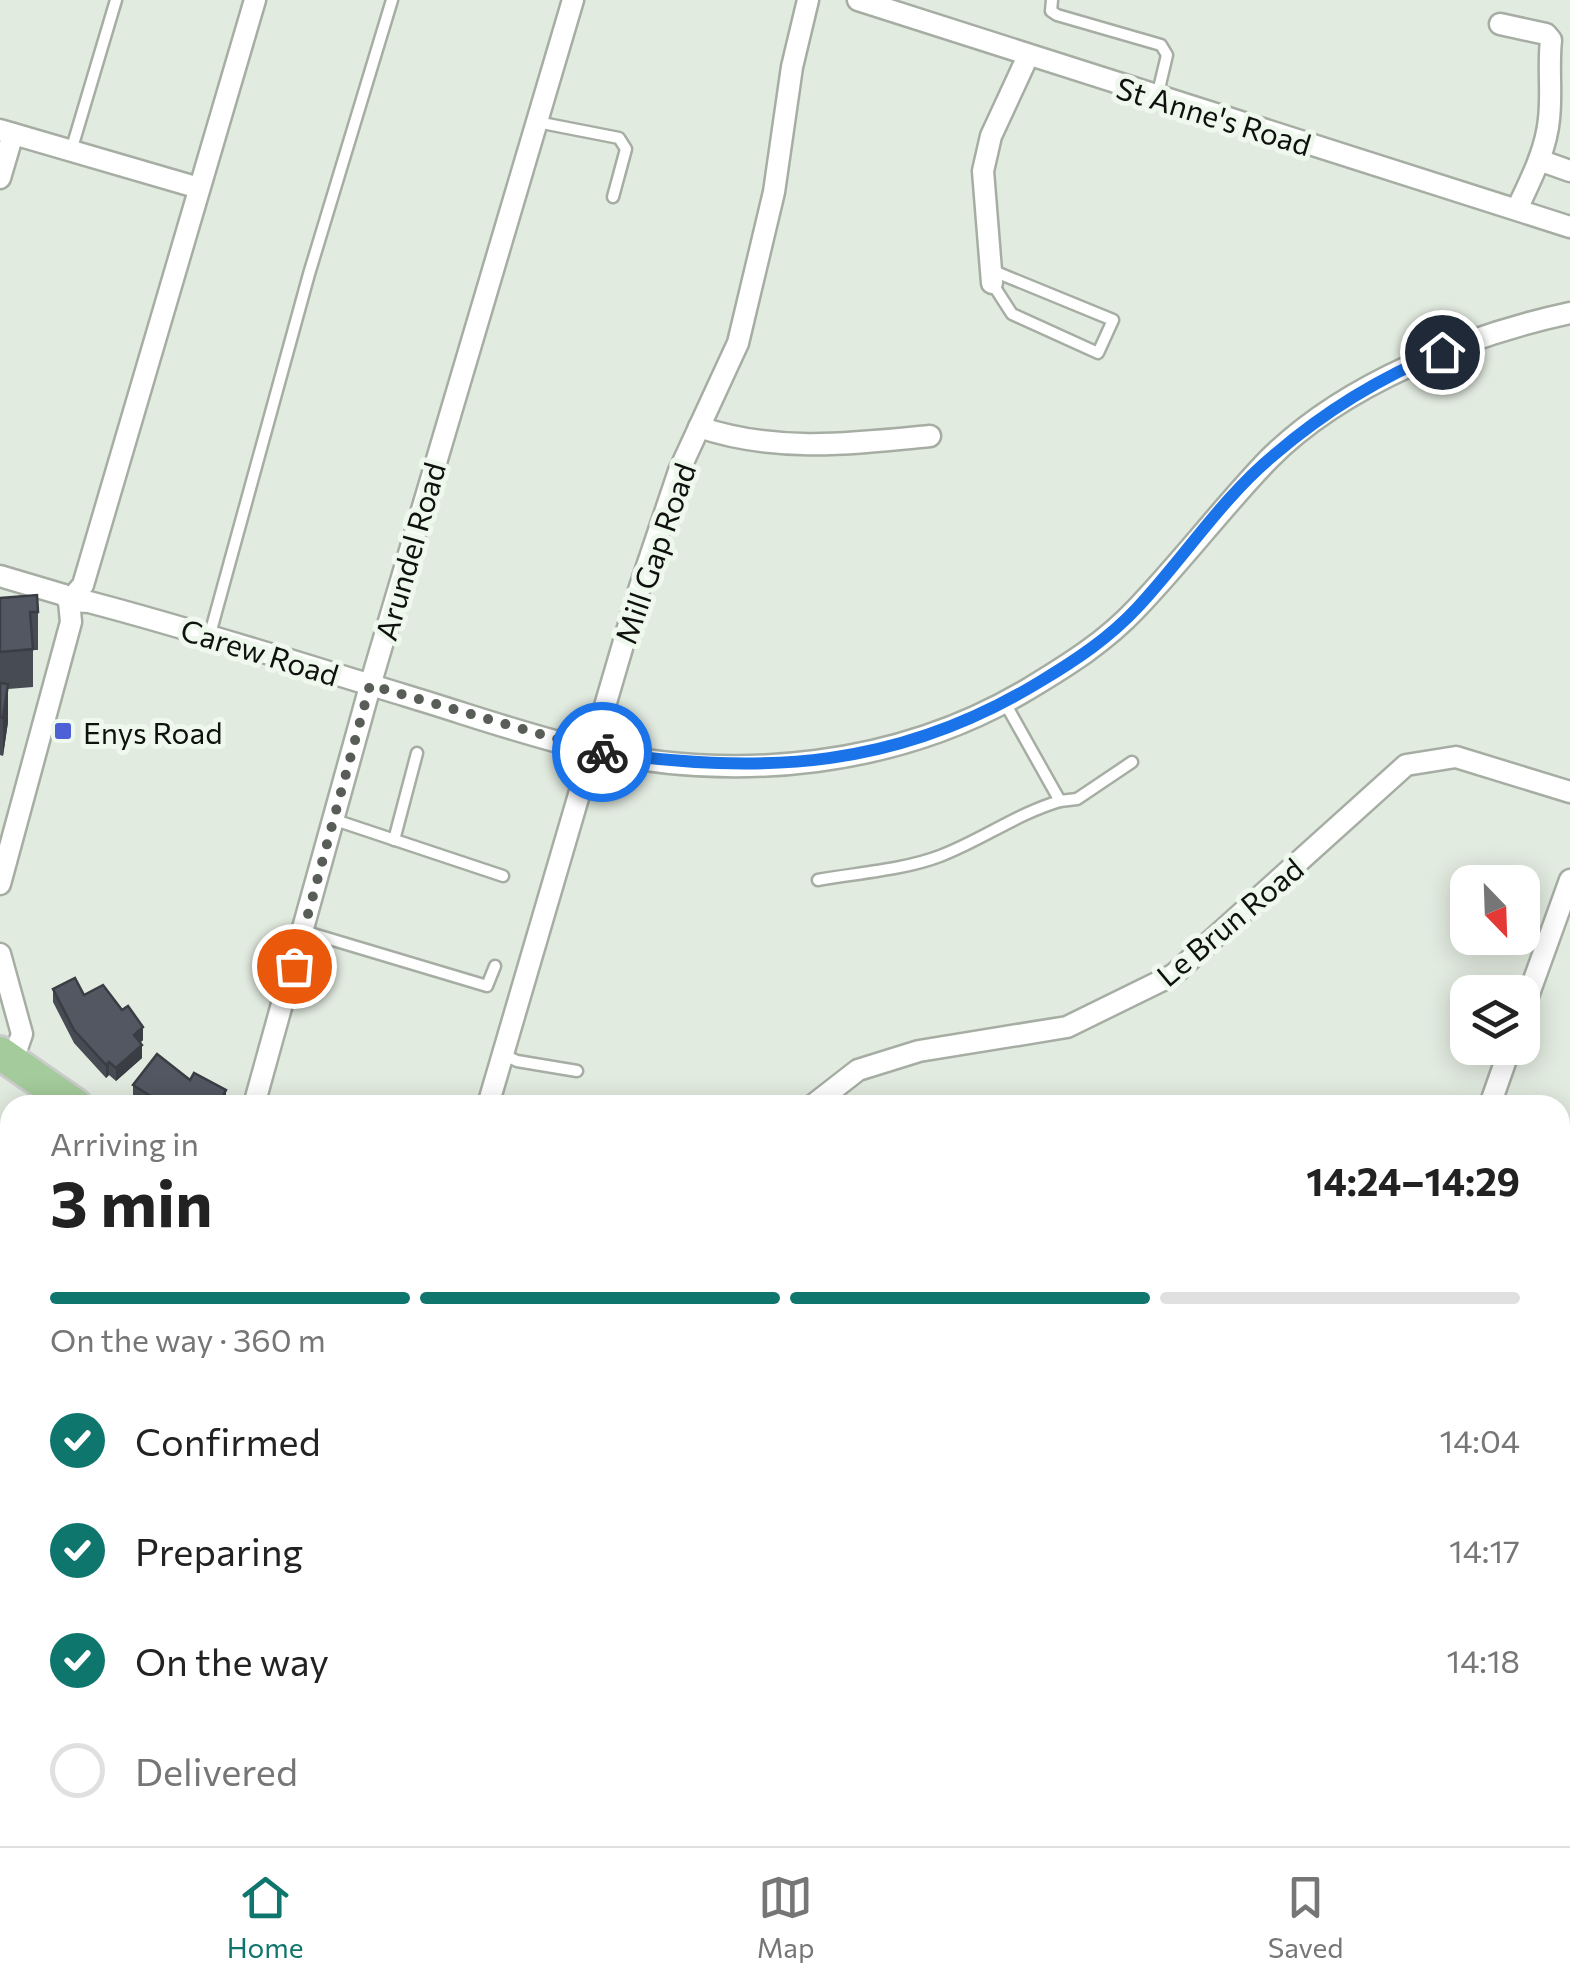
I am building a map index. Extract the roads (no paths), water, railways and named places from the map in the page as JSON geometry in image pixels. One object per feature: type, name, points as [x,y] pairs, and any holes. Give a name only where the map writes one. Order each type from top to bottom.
[{"type":"main road","points":[[6,1058],[60,1095]]},
{"type":"street","points":[[0,884],[71,622],[70,602],[83,585],[255,0]]},
{"type":"street","name":"Arundel Road","points":[[257,1095],[331,819],[573,0]]},
{"type":"street","name":"Mill Gap Road","points":[[491,1095],[662,522],[742,327],[774,192],[792,67],[808,0]]},
{"type":"street","name":"St Anne's Road","points":[[858,0],[1570,227]]},
{"type":"street","points":[[1500,24],[1546,34],[1551,40],[1546,81],[1549,118],[1539,160],[1517,210]]},
{"type":"street","points":[[991,276],[982,171],[991,136],[1028,56]]},
{"type":"street","points":[[0,178],[6,132],[198,188]]},
{"type":"street","points":[[1539,160],[1570,171]]},
{"type":"street","name":"Carew Road","points":[[0,576],[64,595],[70,602],[89,602],[210,634],[591,750],[692,765],[781,765],[875,753],[951,729],[1006,703],[1088,653],[1135,611],[1272,456],[1359,392],[1472,340],[1570,313]]},
{"type":"street","points":[[699,427],[735,439],[794,447],[930,436]]},
{"type":"street","name":"Le Brun Road","points":[[826,1095],[858,1070],[919,1051],[1066,1027],[1173,976],[1406,765],[1456,757],[1570,792]]},
{"type":"street","points":[[1536,975],[1570,880]]},
{"type":"street","points":[[0,954],[22,1034],[6,1058]]},
{"type":"street","points":[[1494,1095],[1504,1065]]},
{"type":"lane","points":[[71,152],[116,0]]},
{"type":"lane","points":[[210,634],[310,274],[392,0]]},
{"type":"lane","points":[[1052,0],[1052,11],[1057,14],[1161,46],[1167,55],[1157,98]]},
{"type":"lane","points":[[536,122],[619,138],[626,149],[614,197]]},
{"type":"lane","points":[[991,276],[1113,320],[1098,354],[1012,314],[991,276]]},
{"type":"lane","points":[[1006,703],[1060,801]]},
{"type":"lane","points":[[394,840],[416,753]]},
{"type":"lane","points":[[818,880],[934,858],[968,844],[1000,823],[1060,801],[1077,799],[1132,762]]},
{"type":"lane","points":[[331,819],[503,876]]},
{"type":"lane","points":[[303,931],[487,986],[495,966]]},
{"type":"lane","points":[[503,1054],[517,1061],[578,1072]]},
{"type":"place","name":"Enys Road","points":[[63,731]]}]
